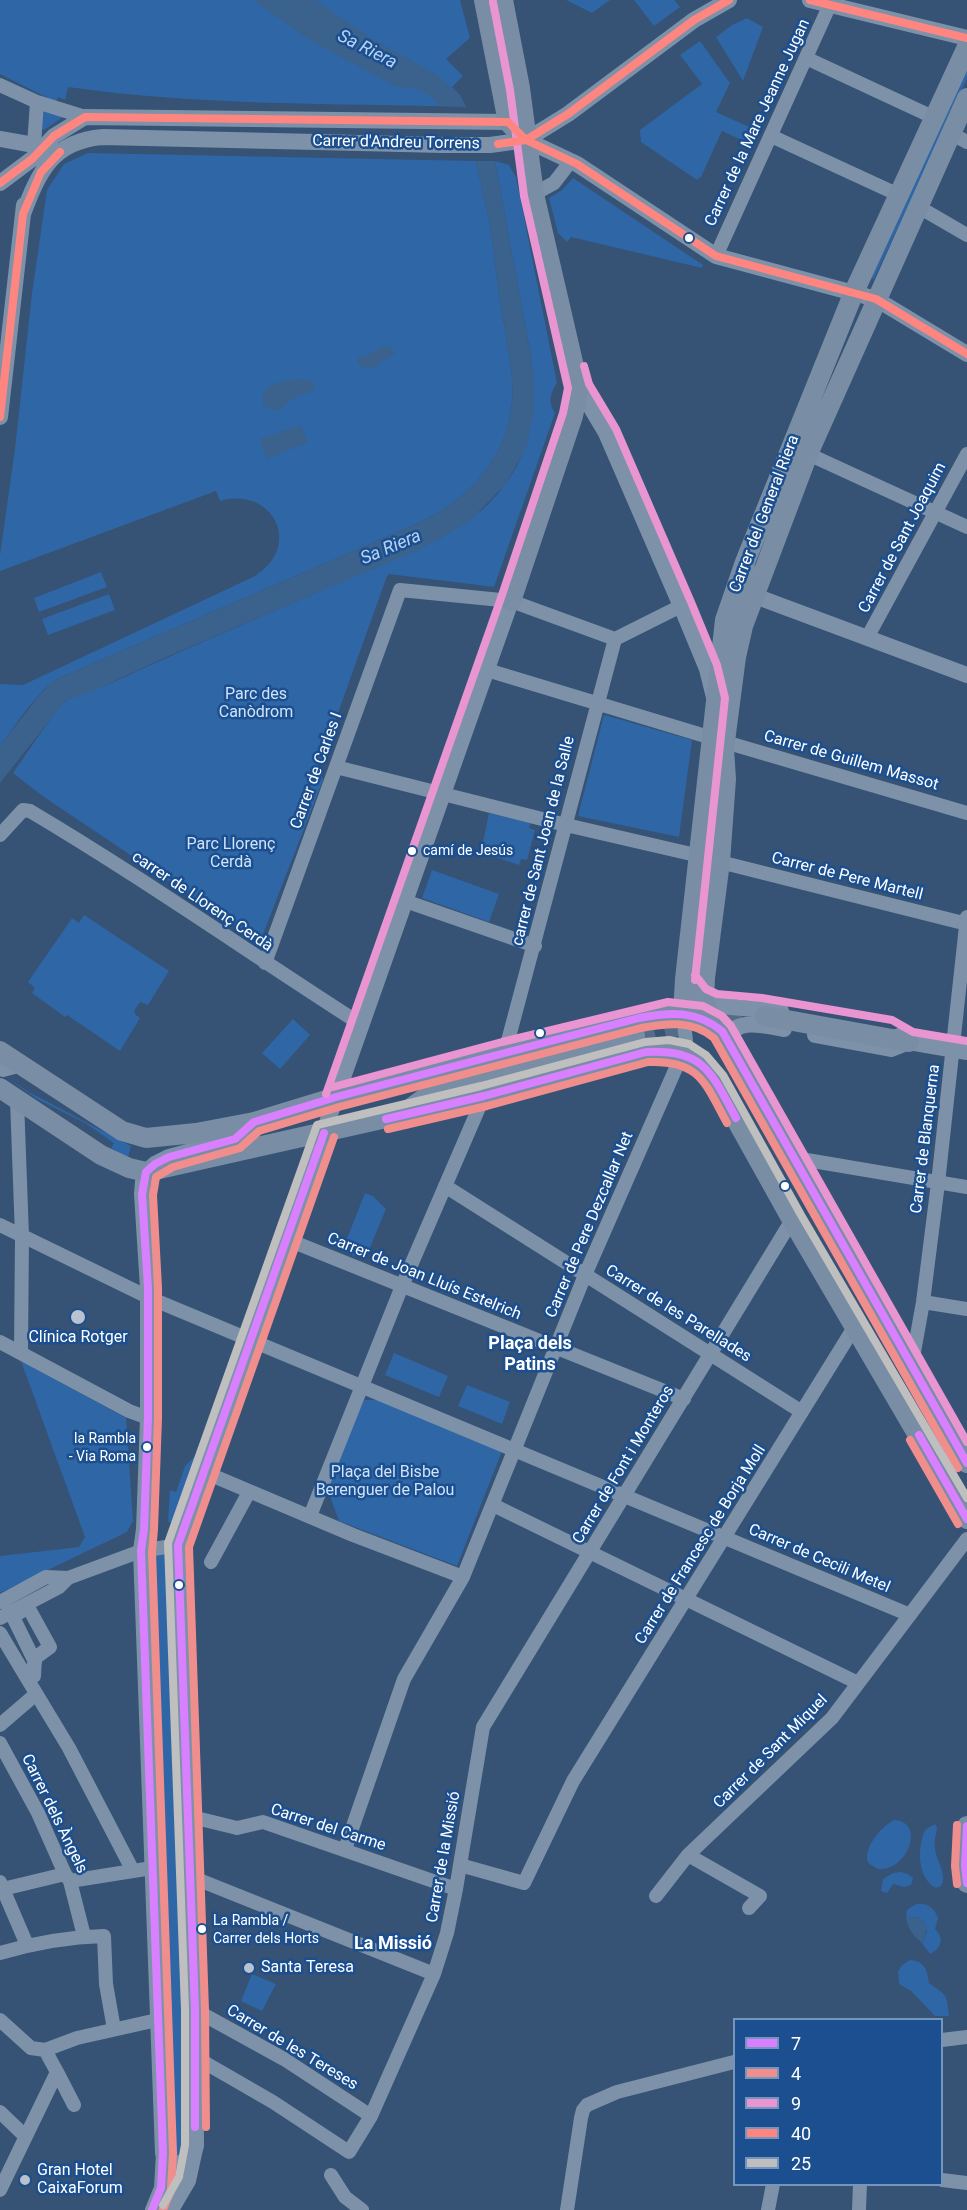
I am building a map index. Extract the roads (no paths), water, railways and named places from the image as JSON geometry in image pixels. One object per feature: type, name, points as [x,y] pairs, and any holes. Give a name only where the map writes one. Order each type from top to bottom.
[{"type":"main road","points":[[484,0],[499,122],[526,140]]},
{"type":"main road","points":[[503,0],[520,88],[534,194],[579,388],[573,416],[511,601]]},
{"type":"main road","name":"Carrer del General Riera","points":[[967,47],[854,292],[745,562],[724,620],[715,700],[726,779],[720,862],[708,943],[704,1000],[707,1011],[795,1158],[967,1463]]},
{"type":"main road","name":"Carrer del General Riera","points":[[683,1013],[692,976],[700,856],[735,657],[743,626],[808,454],[876,298],[917,206],[959,138],[967,98]]},
{"type":"main road","points":[[692,976],[718,777],[720,743]]},
{"type":"main road","points":[[0,1051],[122,1131],[146,1138],[196,1133],[254,1122],[336,1097],[505,1052],[670,1012],[700,1016],[722,1033]]},
{"type":"main road","points":[[765,1017],[909,1042]]},
{"type":"main road","points":[[402,1115],[434,1091],[635,1036]]},
{"type":"main road","points":[[0,1088],[101,1155],[129,1168],[146,1172],[484,1096],[646,1052],[664,1050],[683,1052],[702,1064],[714,1080],[792,1220],[967,1519]]},
{"type":"main road","points":[[967,1826],[965,1866],[967,1883]]},
{"type":"street","points":[[526,140],[568,114],[694,20],[727,0]]},
{"type":"street","points":[[810,0],[831,2],[967,38]]},
{"type":"street","name":"Carrer de la Mare Jeanne Jugan","points":[[716,256],[831,2]]},
{"type":"street","points":[[806,58],[935,118]]},
{"type":"street","name":"Carrer d'Andreu Torrens","points":[[0,85],[37,102],[85,117],[499,122]]},
{"type":"street","points":[[0,417],[3,365],[33,152],[37,102]]},
{"type":"street","points":[[0,183],[33,152],[85,117]]},
{"type":"street","points":[[771,136],[899,195]]},
{"type":"street","name":"Carrer d'Andreu Torrens","points":[[23,214],[35,183],[48,161],[65,148],[87,138],[444,145],[490,145],[526,140]]},
{"type":"street","points":[[0,139],[33,152]]},
{"type":"street","points":[[526,140],[571,161],[716,256],[876,298],[967,354]]},
{"type":"street","points":[[534,194],[554,183],[571,161]]},
{"type":"street","points":[[917,206],[967,235]]},
{"type":"street","points":[[579,388],[606,433],[707,669],[715,700]]},
{"type":"street","points":[[808,454],[967,528]]},
{"type":"street","name":"Carrer de Sant Joaquim","points":[[867,638],[967,454]]},
{"type":"street","points":[[745,562],[755,596],[967,675]]},
{"type":"street","name":"Carrer de Carles I","points":[[265,963],[400,590],[511,601]]},
{"type":"street","points":[[172,2210],[189,2181],[196,2146],[195,2010],[178,1545],[511,601],[615,639],[681,606]]},
{"type":"street","name":"carrer de Sant Joan de la Salle","points":[[505,1052],[615,639]]},
{"type":"street","name":"Carrer de Guillem Massot","points":[[487,670],[720,743],[967,813]]},
{"type":"street","points":[[336,767],[700,856]]},
{"type":"street","name":"carrer de Llorenç Cerdà","points":[[0,835],[23,810],[30,811],[362,1024]]},
{"type":"street","name":"Carrer de Pere Martell","points":[[720,862],[967,924]]},
{"type":"street","points":[[405,901],[535,946]]},
{"type":"street","name":"Carrer de Blanquerna","points":[[912,1363],[923,1302],[938,1182],[960,1051],[967,917]]},
{"type":"street","points":[[692,976],[690,988],[704,1000],[721,1006],[760,1008],[890,1030],[909,1042],[960,1051]]},
{"type":"street","name":"Carrer de Pere Dezcallar Net","points":[[516,1450],[585,1275],[683,1052],[686,1041],[683,1013]]},
{"type":"street","points":[[722,1033],[730,1033],[739,1026],[759,1024],[891,1049],[909,1042]]},
{"type":"street","points":[[0,1068],[3,1070],[22,1065]]},
{"type":"street","points":[[310,1516],[402,1286],[484,1096]]},
{"type":"street","points":[[17,1100],[22,1236],[21,1352]]},
{"type":"street","points":[[152,2210],[161,2188],[163,2153],[141,1551],[144,1529],[148,1418],[148,1297],[142,1194],[146,1172],[154,1164],[169,1157],[235,1139],[254,1122]]},
{"type":"street","points":[[795,1158],[967,1187]]},
{"type":"street","name":"Carrer de les Parellades","points":[[445,1186],[802,1412]]},
{"type":"street","name":"Carrer de Font i Monteros","points":[[483,1727],[792,1220]]},
{"type":"street","points":[[0,1225],[148,1297],[516,1450],[463,1577],[404,1679],[345,1849]]},
{"type":"street","name":"Carrer de Joan Lluís Estelrich","points":[[286,1239],[684,1399]]},
{"type":"street","points":[[923,1302],[967,1309]]},
{"type":"street","name":"Carrer de Francesc de Borja Moll","points":[[460,1865],[524,1883],[573,1781],[855,1326]]},
{"type":"street","points":[[0,1342],[129,1411],[148,1418]]},
{"type":"street","name":"Carrer de Cecili Metel","points":[[516,1450],[910,1615]]},
{"type":"street","points":[[204,1472],[463,1577]]},
{"type":"street","points":[[211,1562],[249,1492]]},
{"type":"street","points":[[493,1505],[858,1683]]},
{"type":"street","name":"Carrer de Sant Miquel","points":[[656,1896],[688,1855],[832,1718],[967,1539]]},
{"type":"street","points":[[0,1602],[46,1577],[68,1578],[141,1551],[178,1545]]},
{"type":"street","points":[[0,1625],[19,1610],[59,1587],[68,1578]]},
{"type":"street","points":[[0,1618],[28,1607],[50,1647],[35,1658],[34,1676],[28,1680]]},
{"type":"street","points":[[19,1610],[14,1618],[35,1662]]},
{"type":"street","points":[[0,1633],[69,1748],[133,1871]]},
{"type":"street","points":[[0,1725],[36,1694]]},
{"type":"street","name":"Carrer de la Missió","points":[[195,2057],[273,2102],[349,2152],[371,2116],[434,1974],[447,1933],[483,1727]]},
{"type":"street","name":"Carrer dels Àngels","points":[[0,1743],[38,1813],[67,1878],[84,1936]]},
{"type":"street","name":"Carrer del Carme","points":[[188,1816],[237,1828],[263,1822],[456,1889]]},
{"type":"street","points":[[688,1855],[760,1896],[749,1908]]},
{"type":"street","points":[[27,1945],[2,1886],[152,1868]]},
{"type":"street","points":[[189,1876],[434,1974]]},
{"type":"street","points":[[0,1953],[27,1945],[84,1936],[104,1936],[106,1984],[114,2029]]},
{"type":"street","name":"Carrer de les Tereses","points":[[195,2010],[284,2059],[371,2116]]},
{"type":"street","points":[[0,2020],[31,2048],[45,2050],[77,2038],[157,2020]]},
{"type":"street","points":[[943,2040],[967,2037]]},
{"type":"street","points":[[45,2050],[74,2105]]},
{"type":"street","points":[[567,2210],[584,2108],[617,2092],[733,2063]]},
{"type":"street","points":[[0,2190],[57,2072]]},
{"type":"street","points":[[0,2112],[25,2136]]},
{"type":"street","points":[[163,2153],[172,2162],[183,2163],[192,2156],[196,2146]]},
{"type":"street","points":[[331,2175],[345,2197],[362,2210]]},
{"type":"street","points":[[943,2180],[967,2183]]},
{"type":"street","points":[[768,2210],[773,2186]]},
{"type":"street","points":[[859,2210],[860,2186]]},
{"type":"water","name":"Sa Riera","points":[[253,0],[315,0],[369,37],[437,75],[460,95],[466,107],[439,106],[421,90],[397,87],[313,42]]},
{"type":"water","name":"Sa Riera","points":[[476,161],[495,161],[531,357],[534,386],[534,411],[526,448],[506,484],[470,521],[422,548],[162,659],[93,691],[65,701],[0,783],[0,746],[37,698],[57,679],[423,521],[443,510],[477,481],[501,445],[508,425],[512,403],[512,379],[490,226]]},
{"type":"water","points":[[382,346],[390,347],[395,352],[376,367],[360,366],[357,361],[359,356],[365,357]]},
{"type":"water","points":[[297,379],[309,380],[315,385],[312,391],[293,399],[282,409],[269,409],[263,404],[263,397],[268,388]]},
{"type":"water","points":[[301,425],[308,442],[267,459],[260,439]]},
{"type":"water","points":[[917,1917],[924,1922],[927,1928],[922,1943],[911,1932],[906,1918]]},
{"type":"tunnel","points":[[635,1036],[729,1014],[753,1015]]},
{"type":"place","name":"camí de Jesús","points":[[412,851]]},
{"type":"place","name":"Clínica Rotger","points":[[78,1317]]},
{"type":"place","name":"la Rambla - Via Roma","points":[[147,1447]]},
{"type":"place","name":"La Rambla / Carrer dels Horts","points":[[202,1929]]},
{"type":"place","name":"Santa Teresa","points":[[249,1968]]},
{"type":"place","name":"Gran Hotel CaixaForum","points":[[25,2180]]},
{"type":"district","name":"Plaça dels Patins","points":[[530,1354]]},
{"type":"district","name":"La Missió","points":[[393,1944]]},
{"type":"park label","name":"Parc des Canòdrom","points":[[256,704]]},
{"type":"park label","name":"Parc Llorenç Cerdà","points":[[231,854]]},
{"type":"park label","name":"Plaça del Bisbe Berenguer de Palou","points":[[385,1482]]}]
